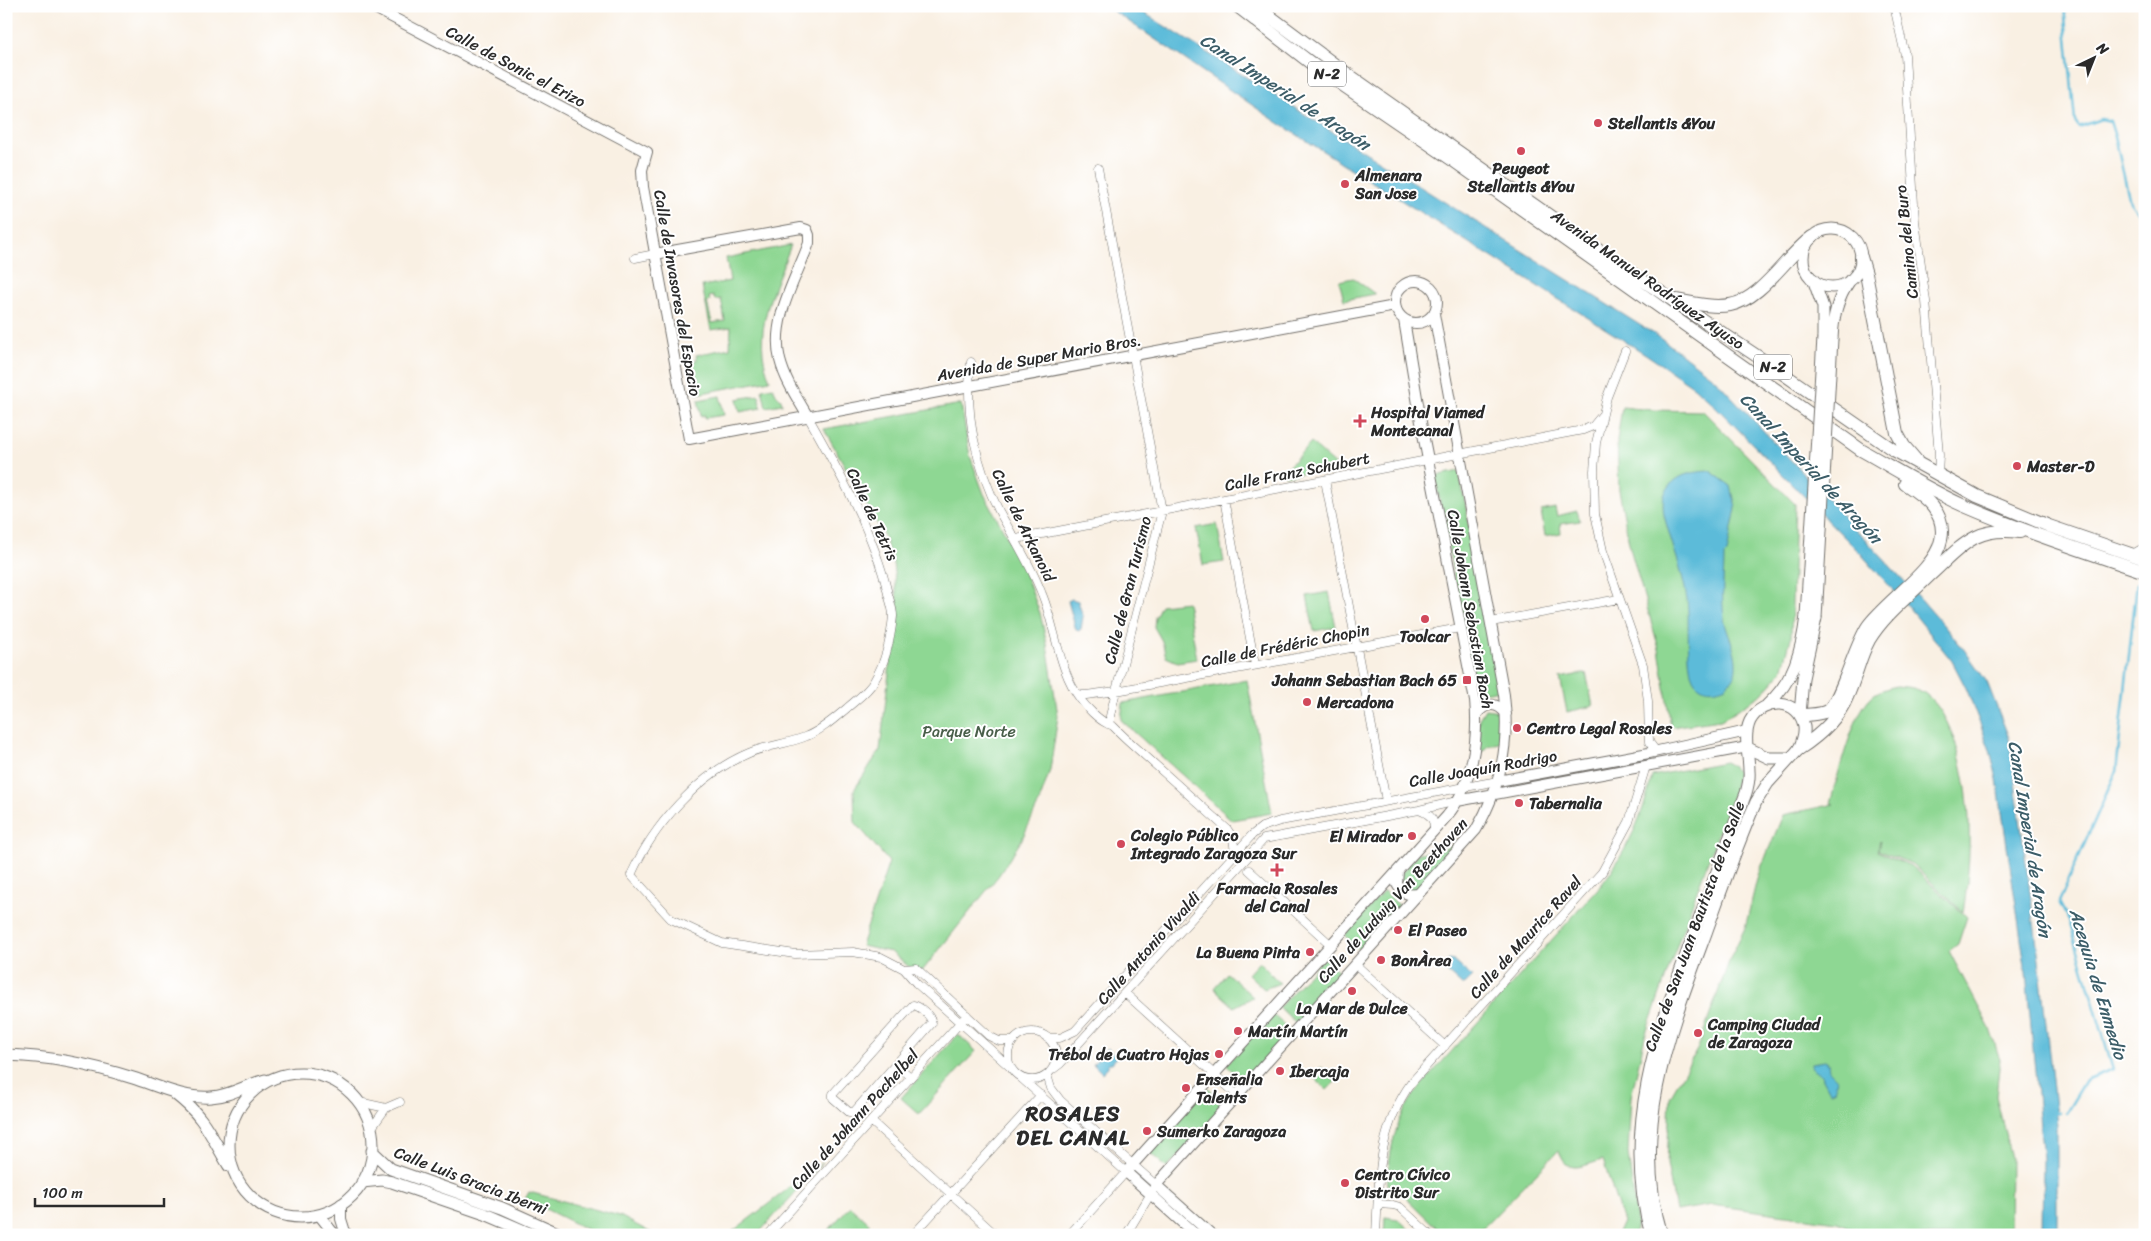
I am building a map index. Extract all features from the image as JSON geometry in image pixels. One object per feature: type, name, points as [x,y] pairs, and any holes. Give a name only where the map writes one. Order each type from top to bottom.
[{"type":"highway","name":"Avenida Manuel Rodríguez Ayuso","points":[[1237,6],[1312,64],[1454,161],[1861,450],[1916,482],[1961,504],[2034,533],[2145,572]]},
{"type":"highway","name":"Avenida Manuel Rodríguez Ayuso","points":[[1256,6],[1346,73],[1641,280],[1672,299],[1892,449],[1938,476],[1999,506],[2145,559]]},
{"type":"highway","points":[[1672,299],[1720,306],[1740,302],[1758,290],[1812,237]]},
{"type":"highway","points":[[1861,257],[1897,433],[1904,446],[1925,469]]},
{"type":"highway","points":[[1861,450],[1933,505],[1940,523],[1942,539],[1939,550],[1928,571]]},
{"type":"highway","points":[[1803,713],[1824,712],[1835,703],[1852,657],[1871,630],[1883,608],[1928,571],[1965,544],[1984,534],[2006,530],[2034,533]]},
{"type":"highway","points":[[1795,754],[1822,731],[1840,711],[1847,698],[1871,630]]},
{"type":"main road","points":[[1811,617],[1791,675],[1781,690],[1754,715],[1747,731],[1748,747],[1769,758],[1795,754],[1804,734],[1803,678],[1811,617],[1828,339],[1837,305],[1850,280],[1856,274],[1861,257],[1856,241],[1843,231],[1826,229],[1812,237],[1803,256],[1807,272],[1813,279],[1819,284],[1835,286],[1850,280]]},
{"type":"main road","points":[[1813,279],[1823,307],[1828,339]]},
{"type":"main road","points":[[1767,705],[1784,705],[1803,713]]},
{"type":"main road","name":"Calle de San Juan Bautista de la Salle","points":[[1648,1233],[1642,1189],[1640,1135],[1644,1098],[1652,1056],[1746,793],[1749,775],[1748,747]]},
{"type":"main road","name":"Calle de San Juan Bautista de la Salle","points":[[1662,1235],[1652,1174],[1650,1134],[1663,1058],[1698,954],[1750,814],[1761,792],[1795,754]]},
{"type":"main road","points":[[6,1055],[62,1060],[93,1066],[195,1097],[215,1097],[235,1092],[252,1084],[289,1072],[311,1072],[341,1084],[359,1102],[371,1129],[372,1151],[369,1166],[362,1182],[342,1204],[319,1215],[289,1216],[263,1208],[243,1191],[204,1122],[193,1108],[174,1092]]},
{"type":"main road","points":[[230,1168],[230,1143],[234,1123],[244,1104],[265,1080]]},
{"type":"main road","name":"Calle Luis Gracia Iberni","points":[[372,1151],[391,1169],[502,1208],[562,1235]]},
{"type":"main road","name":"Calle Luis Gracia Iberni","points":[[362,1182],[382,1180],[392,1182],[485,1214],[534,1235]]},
{"type":"street","name":"Calle de Sonic el Erizo","points":[[372,6],[647,152]]},
{"type":"street","name":"Camino del Buro","points":[[1894,6],[1905,55],[1916,221],[1926,301],[1939,455],[1938,476]]},
{"type":"street","name":"Calle de Invasores del Espacio","points":[[647,152],[642,170],[643,187],[689,439]]},
{"type":"street","name":"Calle de Gran Turismo","points":[[1098,168],[1162,511],[1110,713],[1111,725]]},
{"type":"street","name":"Calle de Tetris","points":[[655,254],[801,228],[809,233],[809,243],[782,313],[778,338],[779,354],[784,371],[846,490],[882,565],[893,614],[885,655],[874,682],[832,720],[808,736],[749,752],[723,767],[694,789],[671,812],[654,834],[641,854],[631,875],[671,919],[722,943],[795,954],[853,952],[882,957],[904,969]]},
{"type":"street","points":[[635,258],[655,254]]},
{"type":"street","points":[[1418,281],[1429,285],[1435,293],[1437,304],[1434,314],[1426,321],[1412,324],[1398,315],[1395,306],[1395,295],[1408,282],[1418,281]]},
{"type":"street","name":"Avenida de Super Mario Bros.","points":[[689,439],[807,415],[1395,306]]},
{"type":"street","name":"Calle de Ludwig Van Beethoven","points":[[1126,1235],[1153,1189],[1476,830],[1494,794],[1503,767],[1506,714],[1491,622],[1434,314]]},
{"type":"street","name":"Calle Johann Sebastian Bach","points":[[1069,1235],[1449,814],[1463,788],[1475,744],[1476,715],[1404,320]]},
{"type":"street","points":[[1625,351],[1602,415],[1596,443],[1594,491],[1598,534],[1643,665],[1648,701],[1649,742],[1655,750]]},
{"type":"street","name":"Calle de Arkanoid","points":[[971,362],[968,386],[969,407],[978,457],[991,493],[1016,539],[1042,594],[1068,679],[1083,702],[1104,722],[1111,725]]},
{"type":"street","name":"Calle Franz Schubert","points":[[1016,539],[1587,431],[1602,415]]},
{"type":"street","points":[[1587,431],[1596,443]]},
{"type":"street","points":[[1325,480],[1386,801]]},
{"type":"street","points":[[1224,499],[1255,665]]},
{"type":"street","points":[[2131,554],[2145,547]]},
{"type":"street","points":[[1491,622],[1620,599]]},
{"type":"street","name":"Calle de Frédéric Chopin","points":[[1116,691],[1460,628]]},
{"type":"street","points":[[1077,694],[1086,695],[1116,691]]},
{"type":"street","points":[[1476,715],[1482,708],[1492,704],[1500,707],[1506,714]]},
{"type":"street","points":[[1111,725],[1227,829],[1233,838],[1235,853]]},
{"type":"street","name":"Calle Joaquín Rodrigo","points":[[1047,1038],[1060,1038],[1076,1031],[1235,853],[1252,835],[1268,825],[1386,801],[1649,753],[1655,750],[1747,731]]},
{"type":"street","name":"Calle Joaquín Rodrigo","points":[[1261,841],[1270,837],[1419,810],[1457,800],[1748,747]]},
{"type":"street","name":"Calle de Maurice Ravel","points":[[1376,1235],[1381,1157],[1389,1122],[1395,1108],[1411,1083],[1602,872],[1629,822],[1646,766]]},
{"type":"street","name":"Calle Joaquín Rodrigo","points":[[1419,810],[1431,817],[1434,831]]},
{"type":"street","name":"Calle Antonio Vivaldi","points":[[1050,1072],[1060,1064],[1125,993],[1261,841]]},
{"type":"street","points":[[1249,870],[1331,945]]},
{"type":"street","points":[[1398,871],[1397,884],[1402,890],[1410,895],[1418,894]]},
{"type":"street","points":[[1355,964],[1445,1046]]},
{"type":"street","points":[[904,969],[916,968],[994,1039],[1013,1041]]},
{"type":"street","points":[[904,969],[916,983],[1041,1096],[1153,1189],[1212,1235]]},
{"type":"street","points":[[1125,993],[1237,1096]]},
{"type":"street","points":[[912,1005],[916,1005],[932,1019],[932,1023],[896,1064],[854,1112],[849,1112],[833,1098],[833,1094],[912,1005]]},
{"type":"street","name":"Calle de Johann Pachelbel","points":[[768,1235],[967,1015]]},
{"type":"street","points":[[1010,1067],[1008,1051],[1013,1041],[1029,1032],[1035,1032],[1047,1038],[1056,1053],[1050,1072],[1055,1094],[1129,1168]]},
{"type":"street","points":[[896,1064],[910,1077]]},
{"type":"street","points":[[1021,1078],[1032,1081],[1050,1072]]},
{"type":"street","points":[[913,1235],[1041,1096]]},
{"type":"street","points":[[359,1102],[386,1108]]},
{"type":"street","points":[[371,1129],[386,1108],[400,1102]]},
{"type":"street","points":[[871,1121],[996,1235]]},
{"type":"street","points":[[1153,1189],[1196,1235]]},
{"type":"street","points":[[342,1204],[341,1219],[346,1235]]},
{"type":"street","points":[[1378,1204],[1393,1204],[1400,1207],[1430,1235]]},
{"type":"street","points":[[319,1215],[335,1235]]},
{"type":"green space","points":[[791,245],[772,295],[763,328],[764,363],[770,380],[697,394],[691,361],[697,360],[696,355],[730,348],[731,327],[711,330],[702,286],[730,281],[726,258]],"holes":[[[713,296],[715,300],[721,299],[725,321],[712,323],[707,302],[710,301],[709,297]]]},
{"type":"green space","points":[[1353,278],[1375,294],[1344,300],[1339,281]]},
{"type":"green space","points":[[773,387],[782,404],[766,407],[762,389]]},
{"type":"green space","points":[[759,395],[761,408],[740,412],[737,399]]},
{"type":"green space","points":[[720,396],[724,415],[705,418],[705,415],[701,416],[698,400]]},
{"type":"green space","name":"Parque Norte","points":[[961,404],[970,456],[984,494],[1020,561],[1040,613],[1047,644],[1058,716],[1050,770],[1039,803],[1021,841],[999,875],[919,975],[891,952],[861,946],[889,862],[855,822],[854,790],[880,750],[890,664],[899,618],[893,563],[883,534],[824,429]]},
{"type":"green space","points":[[1622,407],[1703,411],[1795,504],[1791,638],[1782,671],[1762,694],[1721,720],[1671,727],[1659,649],[1630,548],[1619,490],[1617,441]]},
{"type":"green space","points":[[1311,443],[1338,467],[1285,476],[1283,472]]},
{"type":"green space","points":[[1459,471],[1500,690],[1476,694],[1435,476]]},
{"type":"green space","points":[[1555,508],[1557,516],[1577,511],[1580,521],[1560,524],[1561,533],[1545,536],[1541,511]]},
{"type":"green space","points":[[1217,524],[1224,562],[1203,565],[1196,528]]},
{"type":"green space","points":[[1329,592],[1336,627],[1314,631],[1307,596]]},
{"type":"green space","points":[[1187,602],[1197,659],[1177,662],[1166,657],[1162,641],[1154,627],[1155,617],[1161,605]]},
{"type":"green space","points":[[1586,673],[1593,706],[1567,712],[1560,678]]},
{"type":"green space","points":[[1247,680],[1272,813],[1232,820],[1121,720],[1123,703]]},
{"type":"green space","points":[[1897,686],[1919,690],[1931,699],[1942,713],[1951,730],[1958,750],[1966,790],[1969,824],[1968,868],[1963,912],[1912,864],[1878,850],[1880,841],[1877,851],[1911,866],[1967,917],[1958,944],[1949,951],[1990,1029],[2000,1060],[1996,1096],[2011,1158],[2010,1235],[1867,1235],[1837,1222],[1712,1205],[1676,1211],[1667,1164],[1670,1097],[1698,1048],[1731,956],[1745,928],[1758,875],[1783,815],[1834,804],[1830,803],[1846,746],[1858,717],[1872,696],[1887,688]]},
{"type":"green space","points":[[1485,709],[1500,711],[1503,742],[1488,746],[1475,758],[1479,719]]},
{"type":"green space","points":[[1725,762],[1737,772],[1735,788],[1645,1036],[1631,1097],[1628,1153],[1637,1223],[1634,1235],[1617,1235],[1623,1222],[1603,1160],[1582,1166],[1571,1166],[1566,1164],[1559,1150],[1476,1235],[1444,1235],[1403,1195],[1387,1190],[1392,1146],[1395,1133],[1406,1107],[1424,1082],[1611,872],[1639,819],[1652,776]]},
{"type":"green space","points":[[1459,842],[1420,888],[1414,891],[1403,888],[1399,876],[1418,853],[1439,851]]},
{"type":"green space","points":[[1384,891],[1402,908],[1362,952],[1344,935]]},
{"type":"green space","points":[[1324,958],[1343,975],[1297,1024],[1279,1007]]},
{"type":"green space","points":[[1259,962],[1280,983],[1264,989],[1248,974]]},
{"type":"green space","points":[[1227,973],[1253,997],[1234,1007],[1214,988]]},
{"type":"green space","points":[[1272,1014],[1291,1031],[1245,1082],[1226,1065]]},
{"type":"green space","points":[[958,1034],[976,1051],[919,1114],[901,1098]]},
{"type":"green space","points":[[1321,1067],[1336,1081],[1327,1090],[1312,1076]]},
{"type":"green space","points":[[1207,1087],[1226,1104],[1167,1168],[1149,1152]]},
{"type":"green space","points":[[823,1162],[757,1235],[728,1235]]},
{"type":"green space","points":[[529,1192],[620,1216],[655,1235],[598,1235],[525,1199]]},
{"type":"green space","points":[[850,1206],[870,1224],[860,1235],[824,1235]]},
{"type":"green space","points":[[1385,1217],[1398,1219],[1415,1235],[1384,1235]]},
{"type":"water","name":"Canal Imperial de Aragón","points":[[1106,6],[1133,6],[1662,339],[1715,379],[1921,599],[1963,648],[1987,682],[2009,738],[2039,959],[2057,1126],[2057,1235],[2042,1235],[2043,1160],[2026,972],[1997,779],[1990,750],[1967,690],[1952,661],[1915,615],[1861,554],[1694,387],[1647,355],[1280,124]]},
{"type":"water","points":[[1710,471],[1731,486],[1736,508],[1727,553],[1724,556],[1723,610],[1735,654],[1736,666],[1733,677],[1726,686],[1709,690],[1698,685],[1692,676],[1685,589],[1664,516],[1663,498],[1669,487],[1684,475]]},
{"type":"water","points":[[1072,599],[1078,601],[1083,617],[1079,631],[1076,630],[1068,601]]},
{"type":"water","points":[[1449,960],[1454,961],[1472,977],[1463,986],[1445,970],[1444,964]]},
{"type":"water","points":[[1108,1048],[1117,1057],[1112,1063],[1108,1063],[1108,1067],[1102,1073],[1093,1064]]},
{"type":"water","points":[[1825,1061],[1828,1063],[1829,1071],[1837,1079],[1834,1091],[1830,1092],[1821,1075],[1811,1067],[1811,1063]]},
{"type":"waterway","points":[[2064,6],[2075,121],[2079,127],[2101,119],[2110,121],[2130,202],[2145,222]]},
{"type":"waterway","points":[[2143,538],[2145,524]]},
{"type":"waterway","name":"Acequia de Enmedio","points":[[2066,1113],[2086,1080],[2113,1069],[2070,923],[2059,902],[2116,772],[2137,583]]},
{"type":"waterway","name":"Acequia de Enmedio","points":[[2052,1113],[2059,1113]]},
{"type":"place","name":"Stellantis &You","points":[[1598,123]]},
{"type":"place","name":"Peugeot Stellantis &You","points":[[1521,151]]},
{"type":"place","name":"Almenara San Jose","points":[[1345,184]]},
{"type":"place","name":"Hospital Viamed Montecanal","points":[[1360,421]]},
{"type":"place","name":"Master-D","points":[[2017,466]]},
{"type":"place","name":"Toolcar","points":[[1425,619]]},
{"type":"place","name":"Johann Sebastian Bach 65","points":[[1467,680]]},
{"type":"place","name":"Mercadona","points":[[1307,702]]},
{"type":"place","name":"Centro Legal Rosales","points":[[1517,728]]},
{"type":"place","name":"Tabernalia","points":[[1519,803]]},
{"type":"place","name":"El Mirador","points":[[1412,836]]},
{"type":"place","name":"Colegio Público Integrado Zaragoza Sur","points":[[1121,844]]},
{"type":"place","name":"Farmacia Rosales del Canal","points":[[1277,870]]},
{"type":"place","name":"El Paseo","points":[[1398,930]]},
{"type":"place","name":"La Buena Pinta","points":[[1310,952]]},
{"type":"place","name":"BonÀrea","points":[[1381,960]]},
{"type":"place","name":"La Mar de Dulce","points":[[1352,991]]},
{"type":"place","name":"Martín Martín","points":[[1238,1031]]},
{"type":"place","name":"Camping Ciudad de Zaragoza","points":[[1698,1033]]},
{"type":"place","name":"Trébol de Cuatro Hojas","points":[[1219,1054]]},
{"type":"place","name":"Ibercaja","points":[[1280,1071]]},
{"type":"place","name":"Enseñalia Talents","points":[[1186,1088]]},
{"type":"place","name":"Sumerko Zaragoza","points":[[1147,1131]]},
{"type":"place","name":"Centro Cívico Distrito Sur","points":[[1345,1183]]},
{"type":"district","name":"ROSALES DEL CANAL","points":[[1073,1126]]}]
